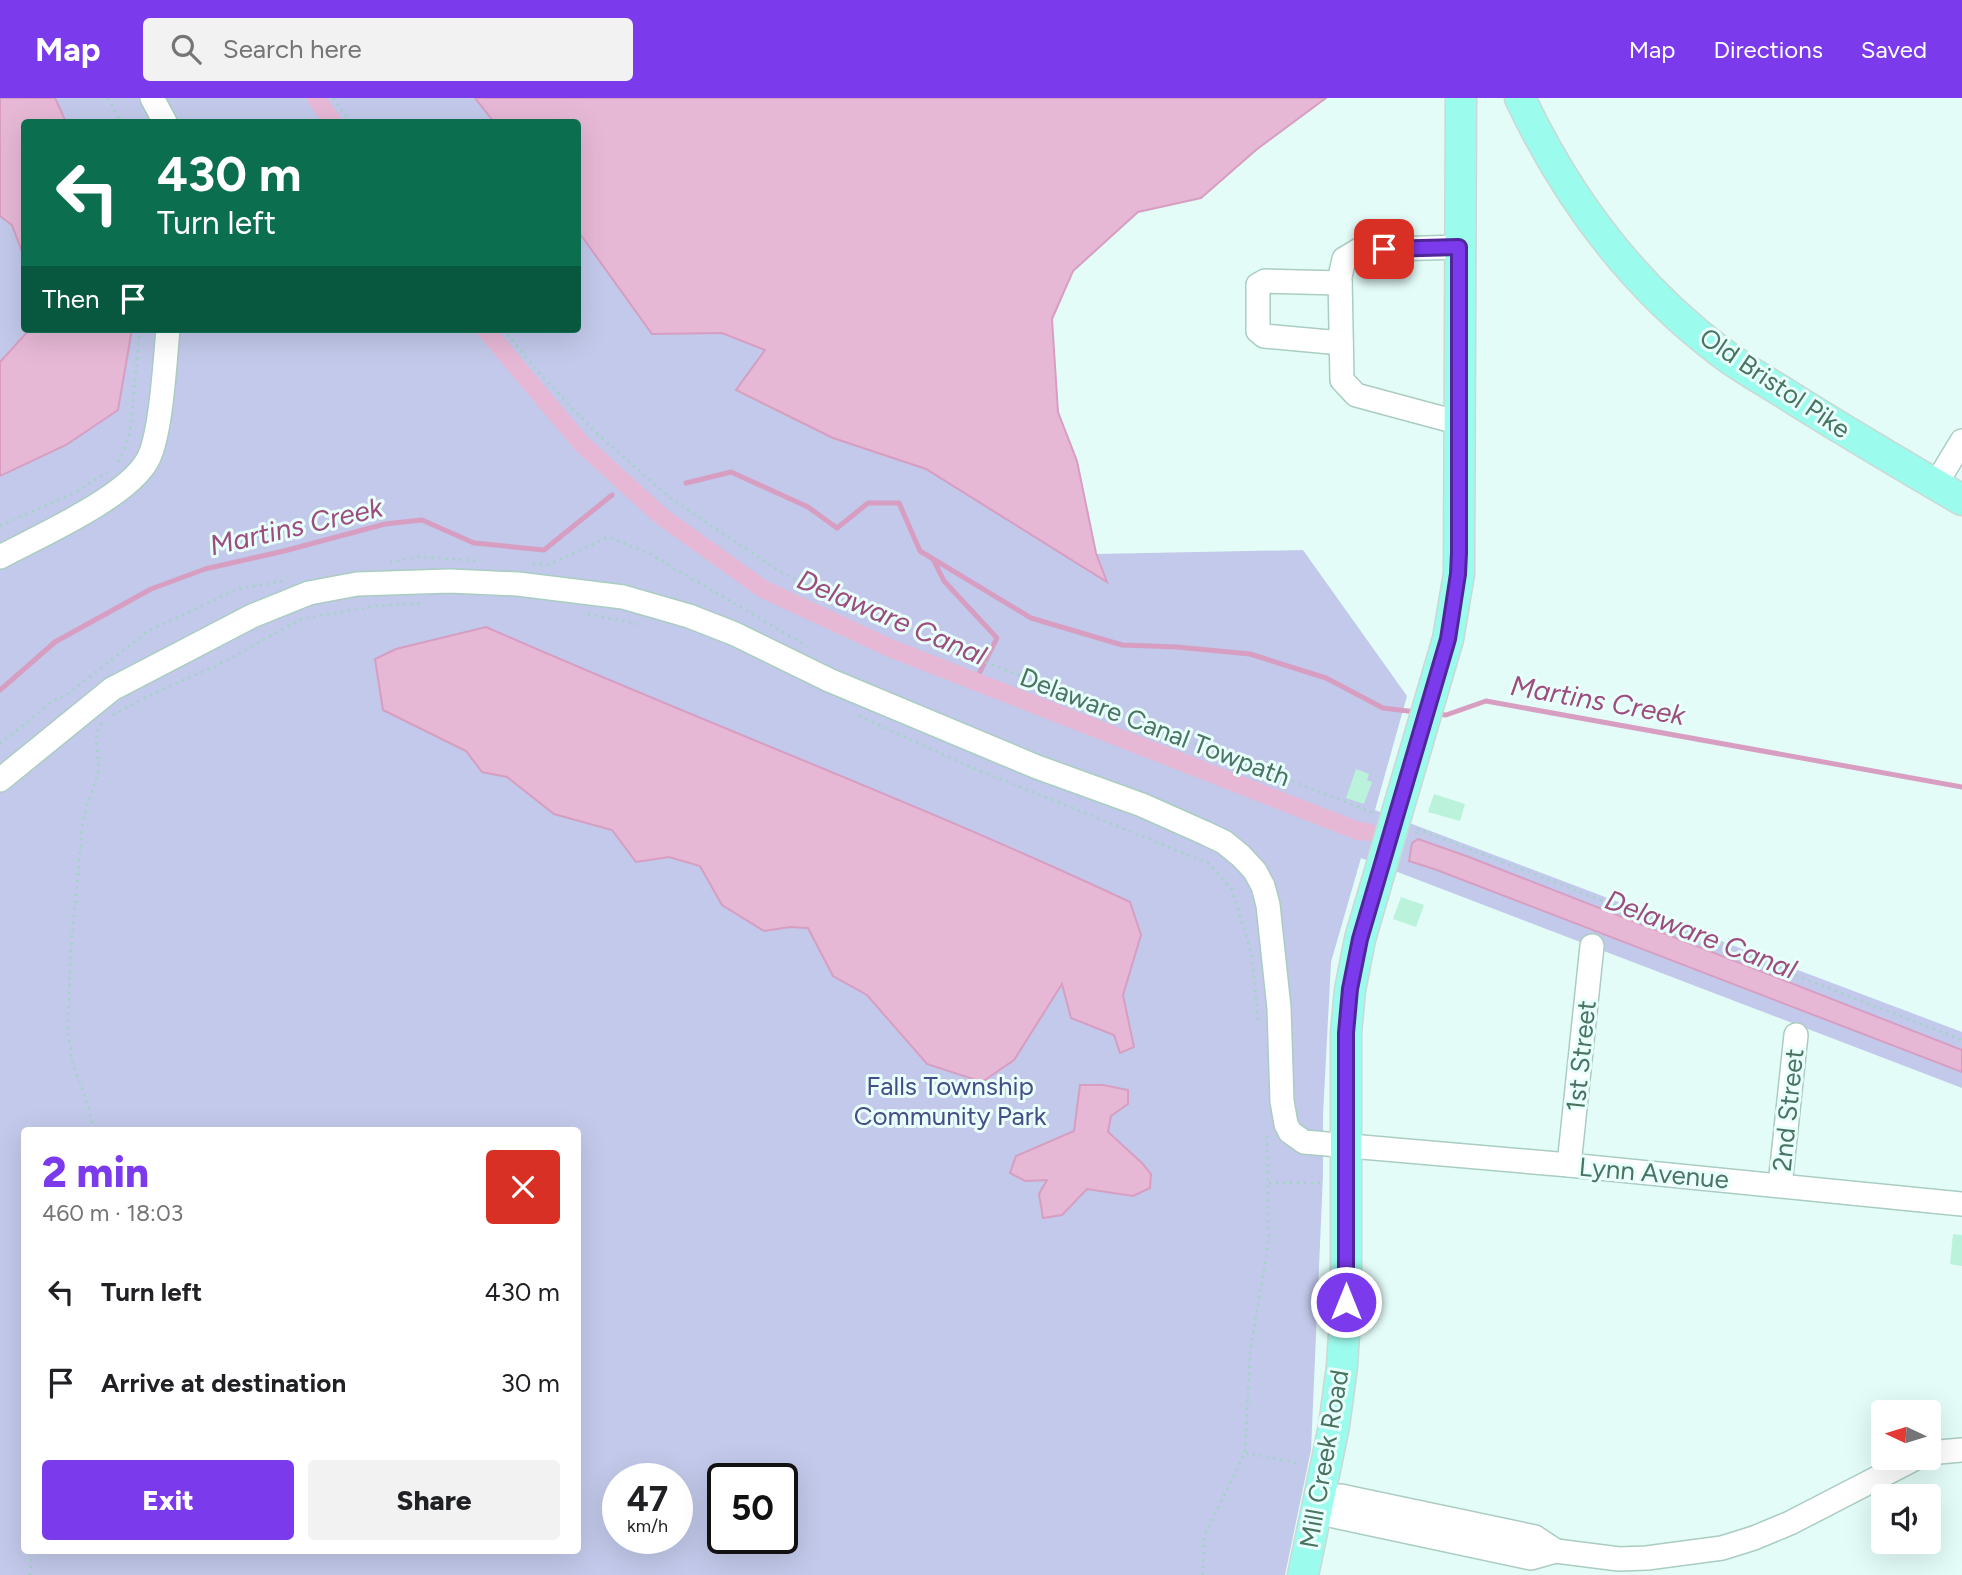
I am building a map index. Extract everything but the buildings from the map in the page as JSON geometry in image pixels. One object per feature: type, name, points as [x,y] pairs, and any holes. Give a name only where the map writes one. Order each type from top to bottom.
[{"type":"main road","name":"Mill Creek Road","points":[[1303,1575],[1339,1396],[1345,1333],[1346,1033],[1354,965],[1366,915],[1448,639],[1458,574],[1461,98]]},
{"type":"main road","name":"Old Bristol Pike","points":[[1520,98],[1564,180],[1586,214],[1612,247],[1672,312],[1723,355],[1834,425],[1962,500]]},
{"type":"street","points":[[152,98],[163,119]]},
{"type":"street","points":[[1459,247],[1359,250],[1344,259],[1340,283],[1342,380],[1356,395],[1460,423]]},
{"type":"street","points":[[1340,283],[1265,281],[1258,285],[1258,331],[1264,337],[1341,343]]},
{"type":"street","points":[[0,557],[113,495],[135,478],[149,460],[156,435],[168,333]]},
{"type":"street","points":[[1936,484],[1962,441]]},
{"type":"street","name":"Lynn Avenue","points":[[0,780],[112,689],[252,616],[309,593],[357,584],[450,581],[518,584],[623,597],[735,634],[829,680],[1038,767],[1205,832],[1232,849],[1255,871],[1263,886],[1268,905],[1279,1008],[1282,1101],[1290,1132],[1304,1142],[1962,1204]]},
{"type":"street","name":"1st Street","points":[[1569,1165],[1592,946]]},
{"type":"street","name":"2nd Street","points":[[1780,1185],[1796,1035]]},
{"type":"street","points":[[1941,1452],[1962,1450]]},
{"type":"street","points":[[1318,1502],[1341,1496],[1535,1538],[1556,1551],[1619,1559],[1647,1558],[1722,1548],[1754,1538],[1790,1523],[1893,1470]]},
{"type":"path","points":[[108,98],[119,119]]},
{"type":"path","points":[[333,98],[348,119]]},
{"type":"path","points":[[0,526],[74,494],[118,464],[130,433],[140,333]]},
{"type":"path","name":"Delaware Canal Towpath","points":[[506,333],[538,372],[596,433],[673,500],[784,574],[882,622],[1370,811],[1367,818]]},
{"type":"path","points":[[92,1127],[89,1108],[72,1061],[68,1030],[69,960],[83,819],[99,769],[96,734],[104,720],[152,694],[222,663],[301,619],[376,606],[425,603]]},
{"type":"path","points":[[577,612],[652,627]]},
{"type":"path","points":[[0,744],[53,701],[69,692]]},
{"type":"path","points":[[853,713],[967,765],[1208,863],[1233,890],[1252,955],[1259,1029]]},
{"type":"path","points":[[1415,829],[1962,1040]]},
{"type":"path","points":[[1203,1575],[1204,1535],[1245,1453],[1250,1353],[1269,1240],[1267,1133]]},
{"type":"path","points":[[1269,1184],[1346,1183]]},
{"type":"path","points":[[1245,1453],[1325,1468]]},
{"type":"path","points":[[30,1575],[32,1554]]},
{"type":"green space","name":"Falls Township Community Park","points":[[0,98],[475,98],[492,119],[21,119],[21,333],[581,333],[581,235],[652,334],[722,333],[766,351],[737,391],[833,438],[926,469],[1106,581],[1096,554],[1303,550],[1407,696],[1375,810],[1962,1032],[1962,1088],[1361,858],[1331,962],[1311,1450],[1285,1575],[0,1575]]},
{"type":"shaded area","points":[[0,98],[55,98],[65,119],[21,119],[21,249],[12,225],[0,216]]},
{"type":"shaded area","points":[[475,98],[1326,98],[1256,150],[1201,198],[1138,212],[1073,271],[1052,319],[1058,412],[1077,461],[1096,553],[1107,582],[926,469],[833,438],[736,390],[765,350],[722,333],[652,334],[581,235],[581,119],[492,119]]},
{"type":"shaded area","points":[[26,333],[131,333],[118,410],[66,445],[0,476],[0,362]]},
{"type":"shaded area","points":[[486,627],[970,830],[1130,902],[1141,935],[1123,995],[1134,1047],[1120,1053],[1114,1035],[1071,1018],[1062,984],[1014,1060],[982,1082],[927,1064],[867,995],[833,976],[808,928],[790,927],[764,931],[722,905],[700,866],[669,857],[636,862],[612,830],[554,814],[507,777],[482,772],[466,751],[383,710],[375,659],[396,649]]},
{"type":"shaded area","points":[[1418,839],[1962,1050],[1962,1072],[1409,861],[1412,843]]},
{"type":"shaded area","points":[[1080,1085],[1103,1085],[1128,1090],[1128,1104],[1111,1116],[1108,1132],[1151,1174],[1150,1188],[1133,1196],[1087,1189],[1062,1215],[1043,1218],[1039,1194],[1047,1180],[1025,1181],[1010,1173],[1016,1156],[1074,1131]]},
{"type":"waterway","name":"Delaware Canal","points":[[316,98],[331,119]]},
{"type":"waterway","name":"Delaware Canal","points":[[488,333],[581,443],[661,516],[763,589],[890,648],[1358,831],[1368,832]]},
{"type":"waterway","name":"Martins Creek","points":[[686,483],[731,472],[808,507],[837,528],[868,503],[899,503],[920,551],[1031,618],[1122,645],[1250,654],[1326,678],[1383,708],[1416,712]]},
{"type":"waterway","name":"Martins Creek","points":[[0,690],[55,642],[151,589],[205,569],[385,524],[422,520],[474,543],[544,550],[612,495]]},
{"type":"waterway","points":[[933,559],[944,581],[997,638],[975,682]]},
{"type":"waterway","name":"Martins Creek","points":[[1436,714],[1446,715],[1486,701],[1962,787]]},
{"type":"route","points":[[1346,1302],[1346,1033],[1350,989],[1366,915],[1448,639],[1458,574],[1460,531],[1459,247],[1384,249]]}]
